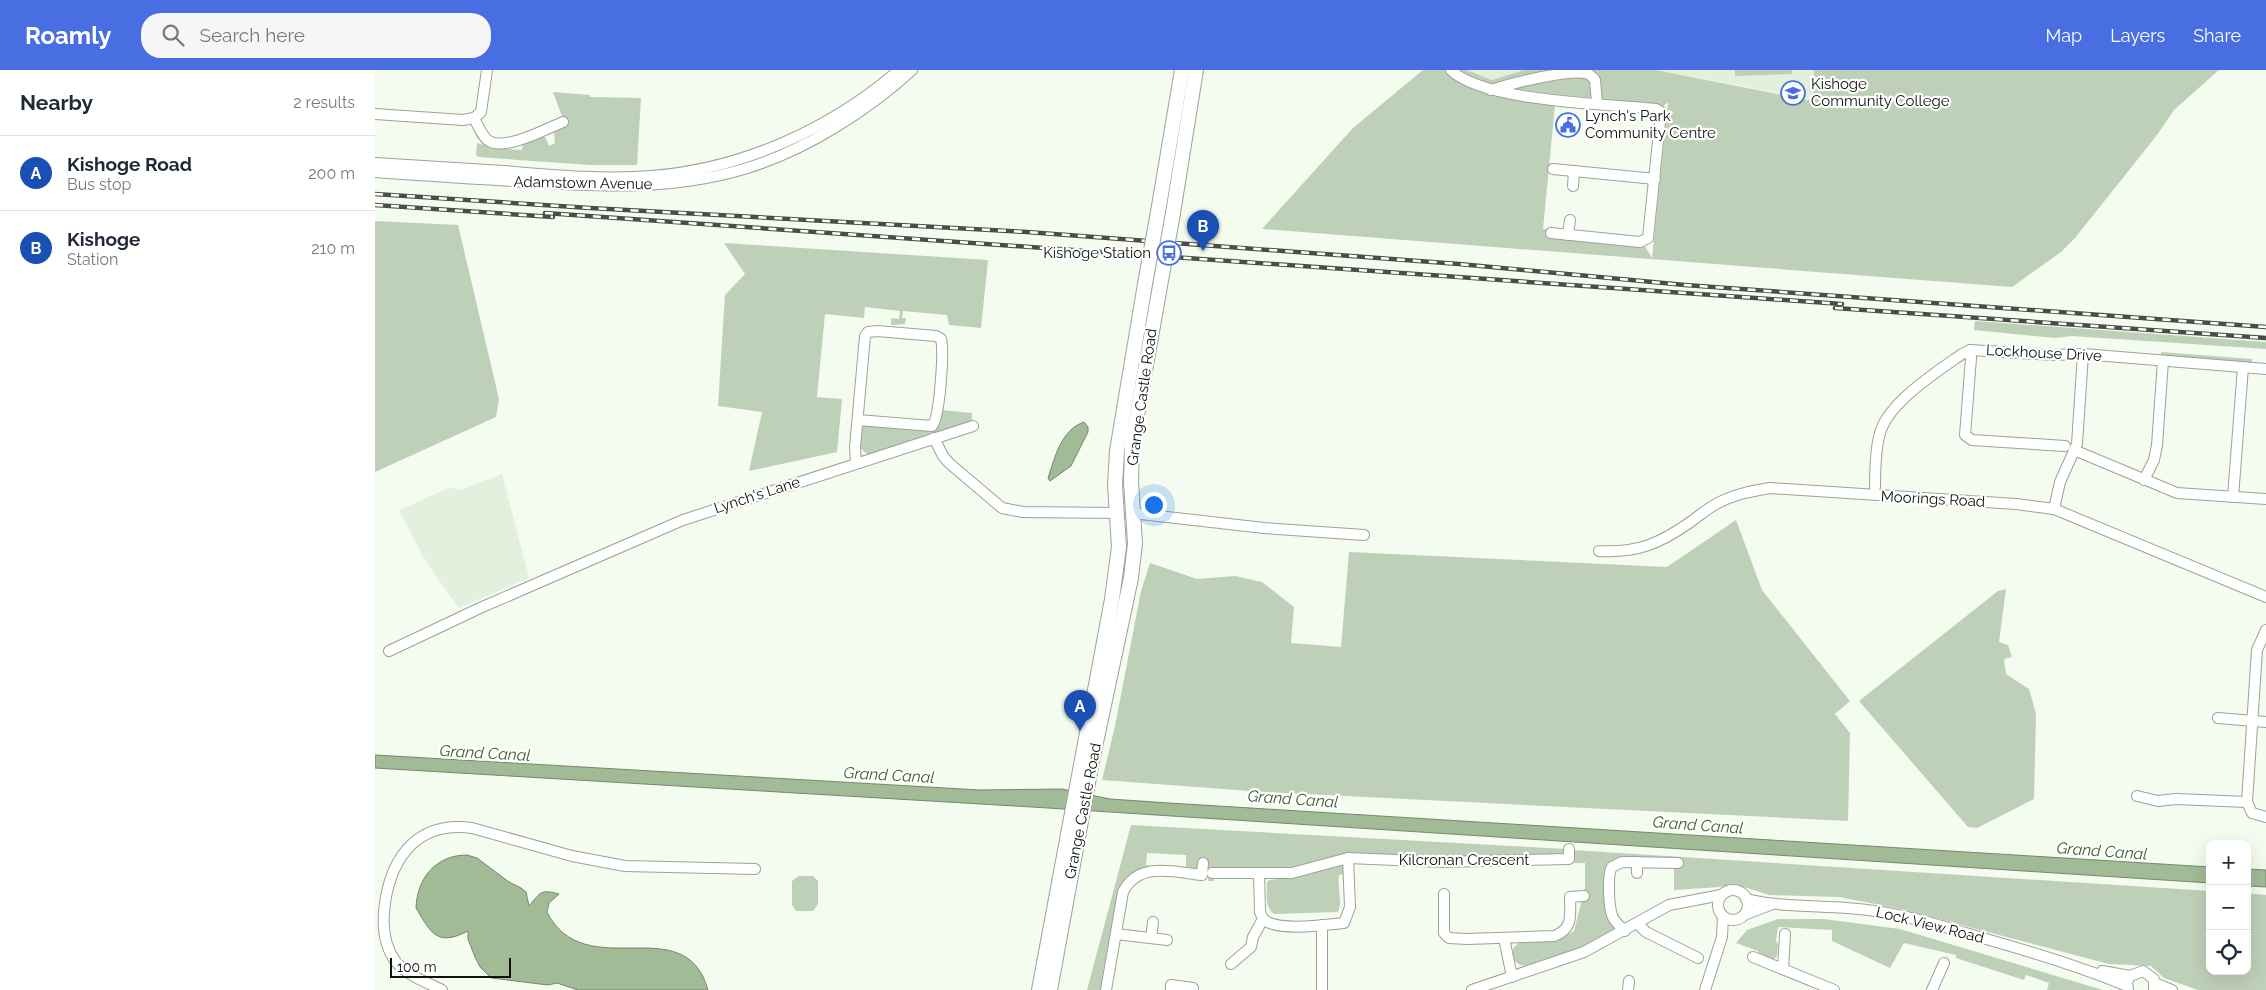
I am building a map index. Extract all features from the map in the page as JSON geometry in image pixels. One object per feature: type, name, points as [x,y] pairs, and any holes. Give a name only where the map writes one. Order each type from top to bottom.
[{"type":"main road","name":"Grange Castle Road","points":[[1039,990],[1087,762],[1119,547],[1115,485],[1117,452],[1182,70]]},
{"type":"main road","name":"Grange Castle Road","points":[[1087,762],[1131,573],[1135,543],[1132,513],[1132,444],[1196,70]]},
{"type":"main road","name":"Grange Castle Road","points":[[1050,990],[1073,835]]},
{"type":"street","points":[[375,114],[463,120],[474,118],[481,112],[487,70]]},
{"type":"street","name":"Adamstown Avenue","points":[[375,163],[611,178],[676,173],[736,159],[797,137],[840,114],[876,90],[899,70]]},
{"type":"street","name":"Adamstown Avenue","points":[[375,172],[612,187],[658,185],[703,179],[745,169],[804,144],[861,110],[912,70]]},
{"type":"street","points":[[1451,70],[1457,76],[1490,90],[1510,95],[1657,109],[1661,112],[1649,233],[1645,241],[1551,233]]},
{"type":"street","points":[[1490,90],[1542,76],[1574,72],[1588,74],[1595,80],[1597,103]]},
{"type":"street","points":[[474,118],[484,136],[489,141],[496,143],[512,142],[563,122]]},
{"type":"street","points":[[1553,169],[1655,179]]},
{"type":"street","points":[[1573,186],[1574,171]]},
{"type":"street","points":[[1568,235],[1570,220]]},
{"type":"street","points":[[857,463],[855,447],[865,336],[868,332],[936,336],[941,339],[937,410],[932,426],[858,420]]},
{"type":"street","points":[[1970,350],[1965,435],[1972,440],[2069,448],[2177,493],[2266,499]]},
{"type":"street","name":"Lockhouse Drive","points":[[1875,487],[1879,436],[1888,417],[1913,392],[1962,354],[1970,350],[2051,355],[2083,354],[2266,369]]},
{"type":"street","points":[[2053,509],[2069,448],[2078,437],[2083,354]]},
{"type":"street","points":[[2144,480],[2157,445],[2163,361]]},
{"type":"street","points":[[2233,496],[2243,367]]},
{"type":"street","name":"Lynch's Lane","points":[[389,651],[480,608],[683,520],[973,426]]},
{"type":"street","points":[[934,438],[943,456],[949,463],[1002,508],[1023,512],[1117,513]]},
{"type":"street","name":"Moorings Road","points":[[1599,551],[1632,551],[1651,546],[1717,503],[1742,492],[1770,488],[2016,504],[2053,509],[2266,597]]},
{"type":"street","points":[[1132,513],[1273,528],[1364,535]]},
{"type":"street","points":[[2266,630],[2257,650],[2247,802],[2252,813],[2266,817]]},
{"type":"street","points":[[2218,718],[2266,722]]},
{"type":"street","points":[[2137,796],[2158,801],[2177,799],[2247,802]]},
{"type":"street","points":[[442,990],[403,969],[391,953],[383,932],[386,895],[396,864],[409,846],[427,833],[449,827],[472,828],[573,856],[625,866],[755,869]]},
{"type":"street","name":"Kilcronan Crescent","points":[[1212,873],[1293,873],[1349,858],[1443,862],[1569,859],[1569,849]]},
{"type":"street","points":[[1259,874],[1260,912],[1263,919],[1271,925],[1344,923],[1349,914],[1349,858]]},
{"type":"street","points":[[1625,931],[1612,916],[1609,871],[1618,863],[1637,868],[1678,862]]},
{"type":"street","points":[[1106,990],[1123,892],[1128,882],[1138,874],[1156,871],[1202,874],[1203,863]]},
{"type":"street","points":[[1472,990],[1584,952],[1669,905],[1721,895],[1735,890],[1747,899],[1747,908],[1744,915],[1734,920],[1722,937]]},
{"type":"street","points":[[1444,894],[1444,933],[1449,938],[1504,938],[1562,934],[1571,922],[1570,897],[1584,896]]},
{"type":"street","points":[[1705,990],[1722,937],[1723,916],[1718,906],[1721,895]]},
{"type":"street","name":"Lock View Road","points":[[1747,899],[1770,905],[1823,905],[1876,911],[1928,922],[2085,968],[2129,984],[2143,971],[2151,975],[2154,987],[2172,990]]},
{"type":"street","points":[[1694,901],[1718,906]]},
{"type":"street","name":"Lock View Road","points":[[1744,915],[1770,905]]},
{"type":"street","points":[[1723,916],[1734,920]]},
{"type":"street","points":[[1231,964],[1251,947],[1253,937],[1263,919]]},
{"type":"street","points":[[1151,938],[1153,922]]},
{"type":"street","points":[[1637,923],[1646,932],[1698,958]]},
{"type":"street","points":[[1322,925],[1322,990]]},
{"type":"street","points":[[1116,934],[1167,940]]},
{"type":"street","points":[[1783,969],[1785,934]]},
{"type":"street","points":[[1504,938],[1512,977]]},
{"type":"street","points":[[1753,957],[1834,990]]},
{"type":"street","points":[[1932,990],[1944,963]]},
{"type":"street","points":[[1171,990],[1171,985],[1193,988],[1192,990]]},
{"type":"shaded area","points":[[1423,70],[1467,70],[1492,80],[1524,70],[1656,70],[1813,101],[1814,70],[2219,70],[2174,110],[2157,135],[2075,238],[2061,252],[2012,287],[1262,229],[1353,128]],"holes":[[[1668,102],[1652,258],[1640,238],[1543,229],[1555,105],[1655,114]]]},
{"type":"shaded area","points":[[1467,70],[1524,70],[1492,80]]},
{"type":"shaded area","name":"Kishoge Community College","points":[[1656,70],[1814,70],[1813,101],[1733,84]]},
{"type":"shaded area","points":[[1735,70],[1792,70],[1792,74],[1735,76]]},
{"type":"shaded area","points":[[553,92],[590,95],[590,97],[641,98],[637,165],[590,165],[478,157],[476,155],[477,143],[493,148],[522,150],[523,144],[542,136],[546,138],[549,146],[555,143],[554,133],[563,119]]},
{"type":"shaded area","points":[[375,221],[458,225],[499,399],[496,417],[375,472]]},
{"type":"shaded area","points":[[724,243],[988,260],[981,328],[949,325],[947,315],[903,311],[902,318],[906,318],[905,324],[891,325],[891,318],[899,319],[900,311],[865,307],[864,318],[825,314],[817,397],[842,399],[837,452],[749,471],[762,412],[718,406],[725,295],[745,274]]},
{"type":"shaded area","points":[[1975,321],[2266,342],[2266,349],[2072,336],[2055,338],[1974,330]]},
{"type":"shaded area","points":[[2161,352],[2252,359],[2252,363],[2161,356]]},
{"type":"shaded area","points":[[940,410],[972,413],[972,421],[868,455],[858,446],[860,429],[865,425],[921,429]]},
{"type":"shaded area","points":[[1084,422],[1088,427],[1088,432],[1071,466],[1050,481],[1048,478],[1053,462],[1064,438],[1076,426]]},
{"type":"shaded area","points":[[502,474],[529,578],[459,608],[426,562],[399,510],[451,487],[460,490]]},
{"type":"shaded area","points":[[1736,520],[1762,590],[1850,701],[1835,714],[1850,733],[1848,821],[1264,792],[1102,780],[1115,726],[1141,591],[1150,563],[1197,579],[1235,576],[1262,582],[1294,607],[1291,643],[1341,647],[1349,552],[1667,567]]},
{"type":"shaded area","points":[[2006,589],[1999,642],[2008,645],[2012,657],[2004,659],[2006,674],[2029,689],[2036,714],[2034,799],[1977,828],[1968,827],[1859,701],[1998,591]]},
{"type":"shaded area","points":[[375,755],[980,790],[1062,789],[1110,799],[2206,867],[2206,883],[1048,808],[375,768]]},
{"type":"shaded area","points":[[1131,825],[1566,849],[1564,856],[1444,860],[1353,854],[1294,868],[1214,870],[1214,881],[1208,881],[1208,864],[1201,863],[1199,868],[1195,870],[1178,867],[1186,867],[1186,855],[1147,853],[1146,865],[1151,866],[1130,874],[1122,885],[1102,990],[1087,990]]},
{"type":"shaded area","points":[[1573,850],[2206,891],[2206,975],[2251,975],[2251,893],[2266,895],[2266,990],[2198,990],[2164,978],[2151,966],[2109,964],[1901,909],[1839,897],[1769,895],[1735,884],[1720,887],[1674,890],[1674,868],[1681,864],[1679,857],[1621,857],[1611,861],[1606,869],[1605,876],[1614,931],[1554,959],[1530,965],[1520,965],[1514,960],[1512,954],[1517,944],[1521,942],[1558,941],[1574,931],[1585,887],[1585,863],[1573,863]]},
{"type":"shaded area","points":[[467,855],[477,858],[526,892],[529,906],[541,893],[559,894],[549,903],[547,912],[564,933],[585,944],[609,948],[657,949],[678,953],[696,966],[708,990],[578,990],[557,983],[548,985],[491,978],[480,967],[475,957],[468,939],[468,931],[449,938],[436,935],[416,908],[420,887],[430,870],[446,859]]},
{"type":"shaded area","points":[[1340,863],[1343,865],[1343,874],[1339,875],[1340,903],[1338,912],[1274,914],[1271,911],[1267,900],[1267,882],[1269,880],[1302,876]]},
{"type":"shaded area","points":[[2251,869],[2266,870],[2266,887],[2251,886]]},
{"type":"shaded area","points":[[799,876],[813,876],[818,881],[818,904],[813,911],[796,911],[792,905],[792,881]]},
{"type":"shaded area","points":[[1778,919],[1824,919],[1900,929],[2103,990],[2047,990],[2049,983],[2026,975],[2024,980],[1956,958],[1956,955],[1904,943],[1890,968],[1832,941],[1832,930],[1778,927],[1776,941],[1778,944],[1777,956],[1773,960],[1760,957],[1758,951],[1736,943],[1747,930]]},
{"type":"railway","points":[[375,194],[1027,232],[1459,264],[1685,285],[2266,327]]},
{"type":"railway","points":[[375,205],[553,217]]},
{"type":"railway","points":[[545,213],[1842,304]]},
{"type":"railway","points":[[1835,308],[2266,338]]},
{"type":"place","name":"Kishoge Community College","points":[[1793,93]]},
{"type":"place","name":"Lynch's Park Community Centre","points":[[1568,125]]},
{"type":"place","name":"Kishoge","points":[[1203,251]]},
{"type":"place","name":"Kishoge Station","points":[[1169,253]]},
{"type":"place","name":"Kishoge Road","points":[[1080,731]]},
{"type":"water label","name":"Grand Canal","points":[[485,753]]},
{"type":"water label","name":"Grand Canal","points":[[889,775]]},
{"type":"water label","name":"Grand Canal","points":[[1293,799]]},
{"type":"water label","name":"Grand Canal","points":[[1698,825]]},
{"type":"water label","name":"Grand Canal","points":[[2102,851]]}]
